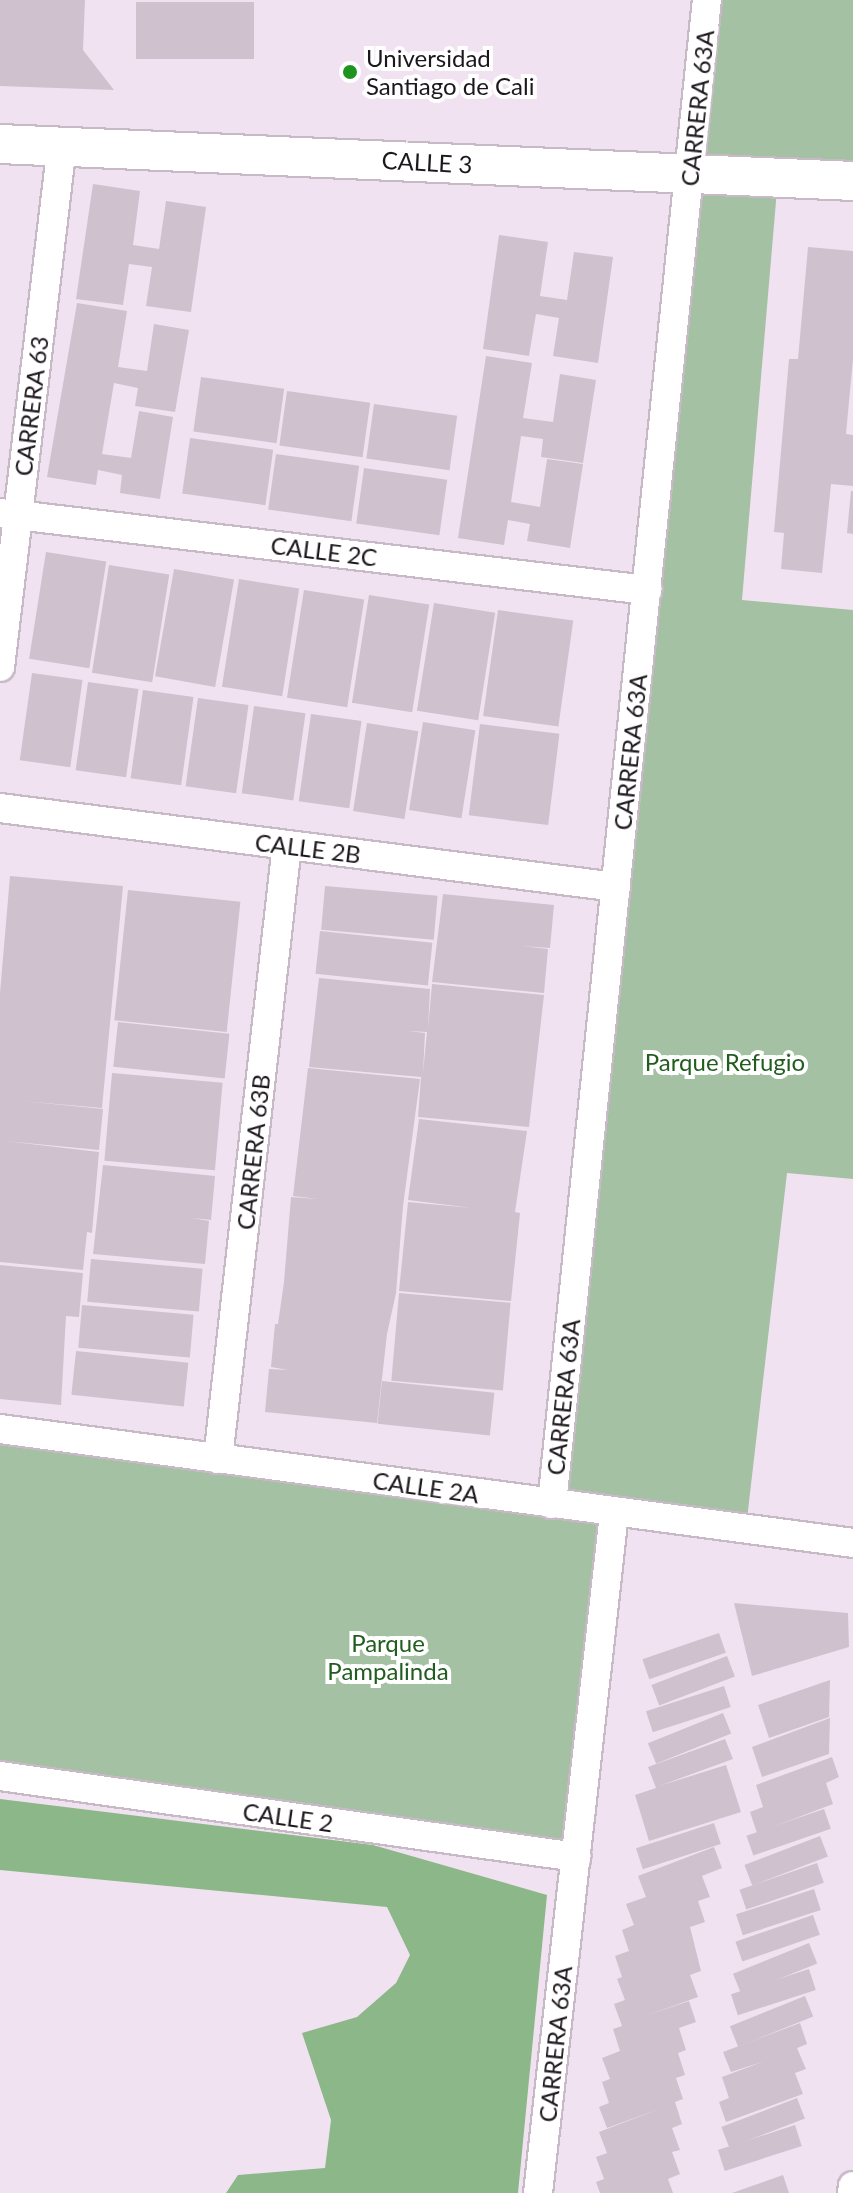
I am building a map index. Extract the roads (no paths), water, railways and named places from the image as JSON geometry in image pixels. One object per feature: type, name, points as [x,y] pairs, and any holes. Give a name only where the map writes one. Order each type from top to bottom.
[{"type":"street","name":"CARRERA 63A","points":[[552,1504],[707,0]]},
{"type":"street","name":"CALLE 3","points":[[0,144],[853,181]]},
{"type":"street","name":"CARRERA 63","points":[[0,667],[9,514],[62,145]]},
{"type":"street","name":"CALLE 2C","points":[[9,514],[647,590]]},
{"type":"street","name":"CALLE 2B","points":[[0,808],[616,887]]},
{"type":"street","name":"CARRERA 63B","points":[[218,1459],[287,845]]},
{"type":"street","name":"CALLE 2A","points":[[0,1429],[853,1543]]},
{"type":"street","name":"CARRERA 63A","points":[[538,2193],[614,1513]]},
{"type":"street","name":"CALLE 2","points":[[0,1776],[576,1857]]},
{"type":"street","points":[[852,2193],[853,2186]]},
{"type":"place","name":"Universidad Santiago de Cali","points":[[350,72]]},
{"type":"park label","name":"Parque Refugio","points":[[725,1062]]},
{"type":"park label","name":"Parque Pampalinda","points":[[388,1657]]}]
